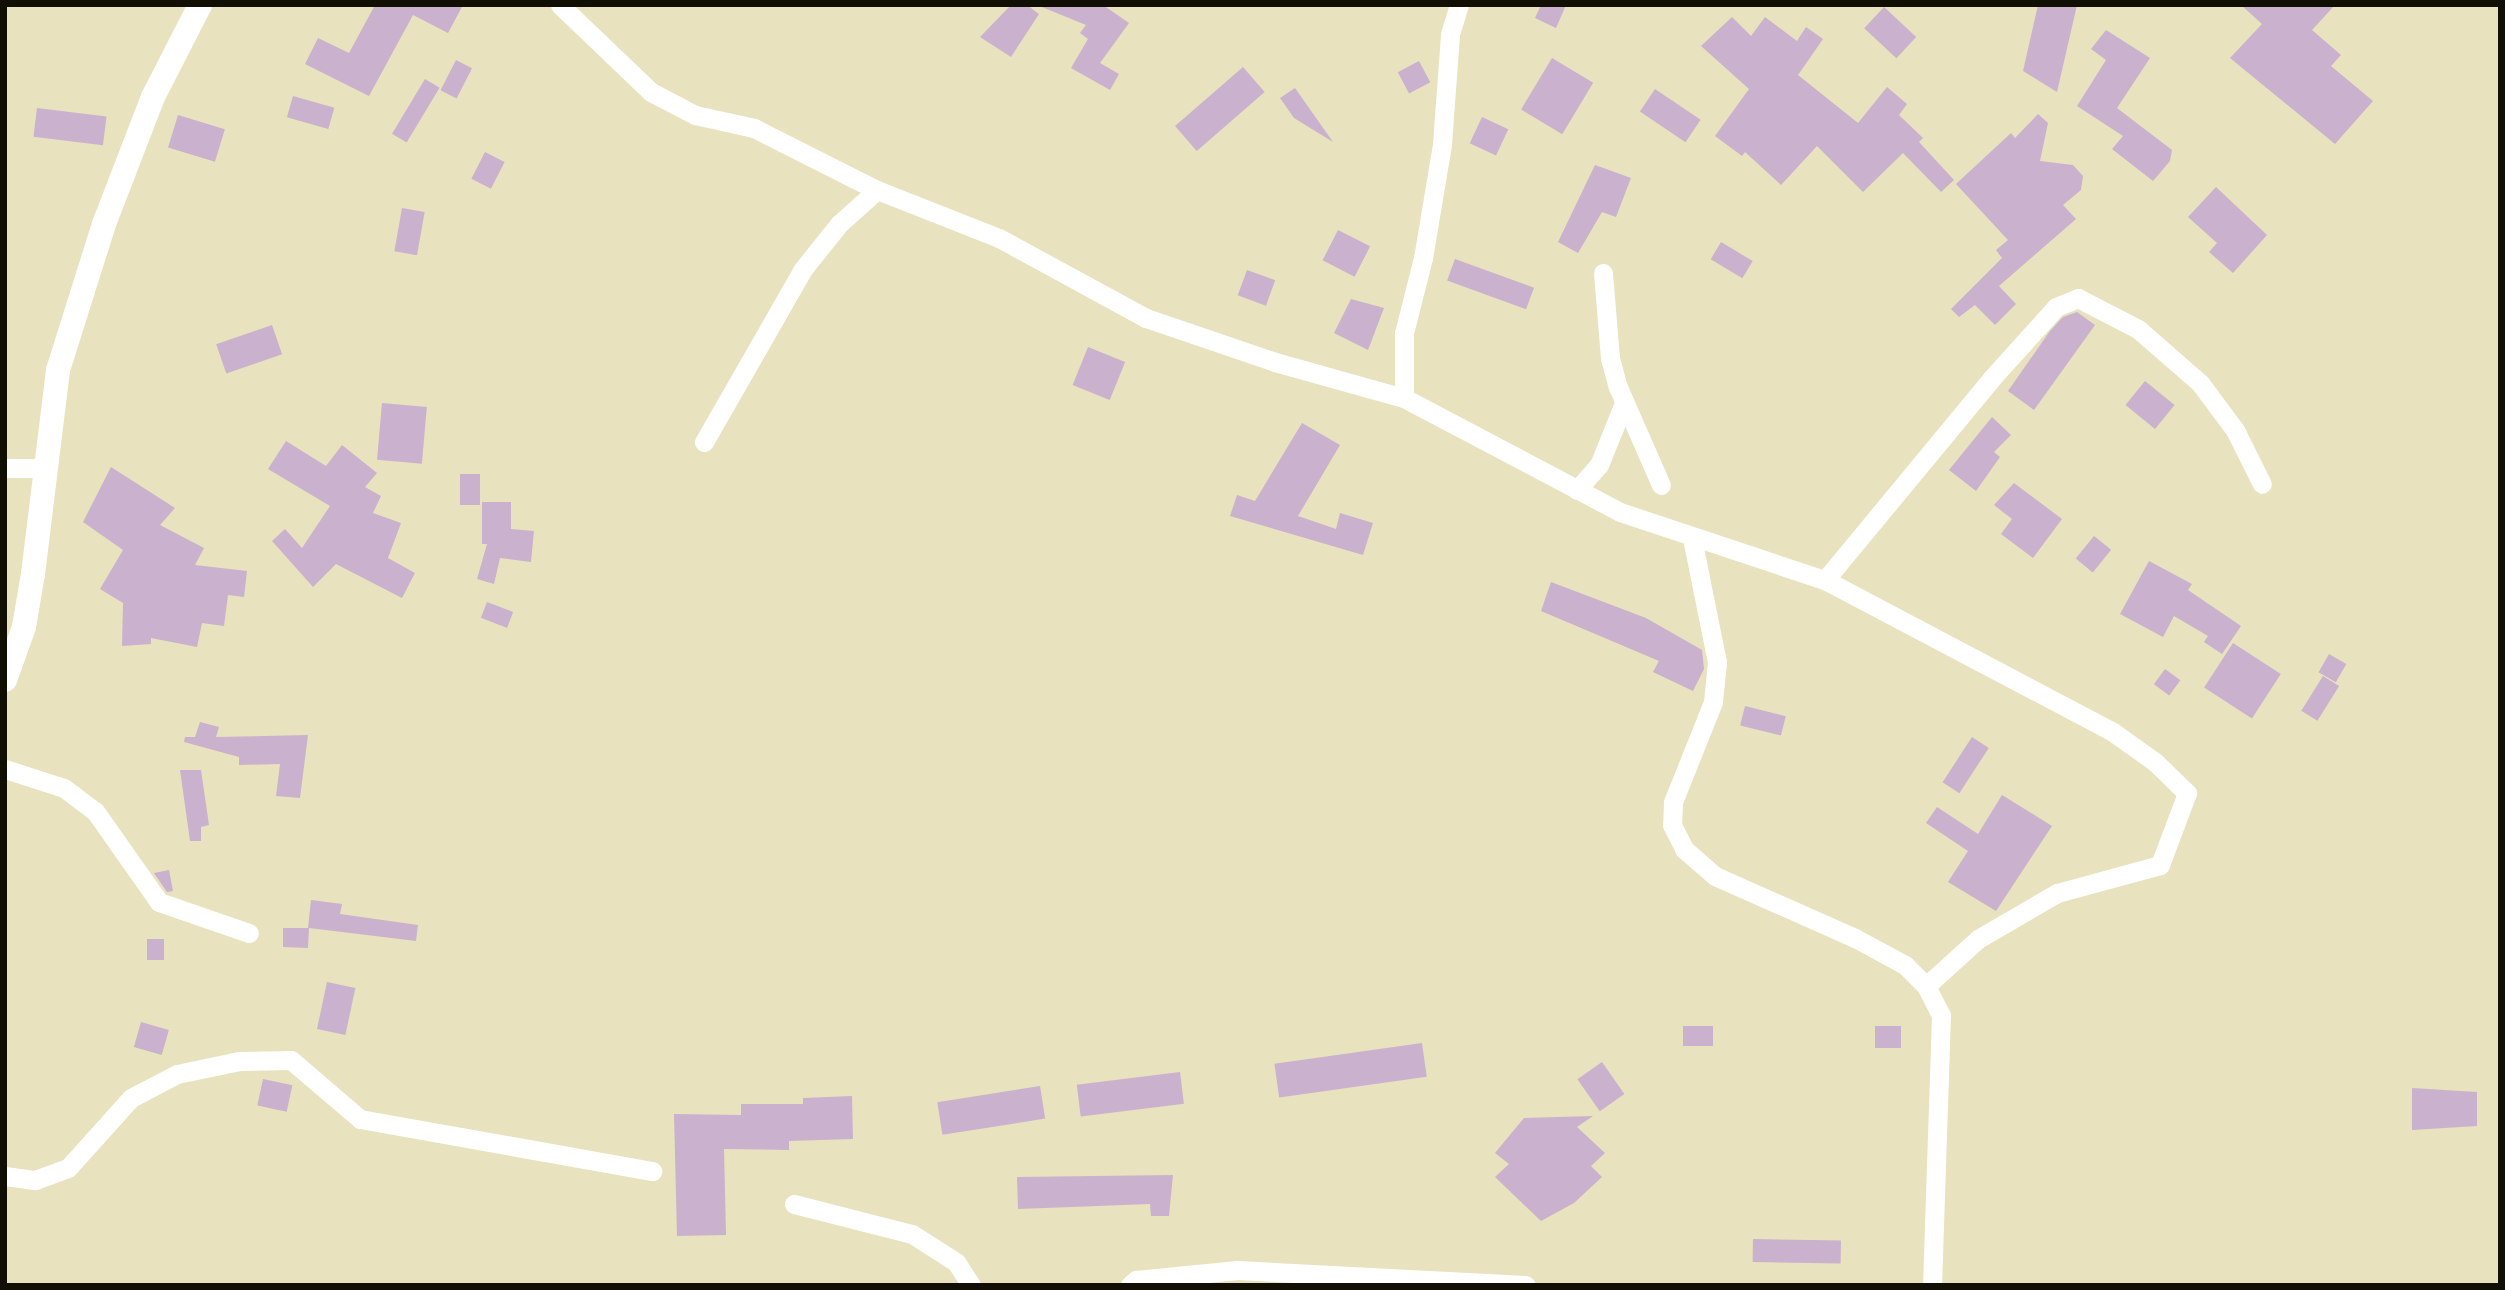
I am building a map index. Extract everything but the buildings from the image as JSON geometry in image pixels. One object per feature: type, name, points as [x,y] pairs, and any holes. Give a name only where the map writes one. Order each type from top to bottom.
[{"type":"street","points":[[5,680],[29,601],[58,370],[104,224],[153,97],[200,5]]},
{"type":"street","points":[[559,5],[651,92],[695,115],[754,128],[877,190],[999,238],[1146,318],[1275,362],[1404,398],[1577,490],[1692,538],[1825,580],[2113,732],[2155,762],[2187,793],[2160,865],[2057,893],[1978,939],[1926,986]]},
{"type":"street","points":[[1404,398],[1404,333],[1423,258],[1443,144],[1450,34],[1459,5]]},
{"type":"street","points":[[704,442],[803,269],[839,224],[877,190]]},
{"type":"street","points":[[1603,273],[1610,358],[1625,403],[1661,485]]},
{"type":"street","points":[[1825,580],[2000,368],[2056,307],[2078,298],[2138,329],[2200,383],[2235,430],[2262,484]]},
{"type":"street","points":[[1577,490],[1605,456],[1625,403]]},
{"type":"street","points":[[5,468],[44,468]]},
{"type":"street","points":[[1692,538],[1717,662],[1713,702],[1674,802],[1672,825],[1684,849],[1715,876],[1855,938],[1905,965],[1926,986],[1941,1015],[1932,1285]]},
{"type":"street","points":[[5,769],[64,788],[95,811],[159,902],[249,933]]},
{"type":"street","points":[[5,1176],[35,1180],[68,1168],[131,1098],[177,1074],[239,1061],[291,1060],[360,1119],[652,1171]]},
{"type":"street","points":[[794,1204],[912,1234],[956,1262],[971,1285]]},
{"type":"street","points":[[1130,1285],[1136,1280],[1238,1270],[1526,1285]]}]
